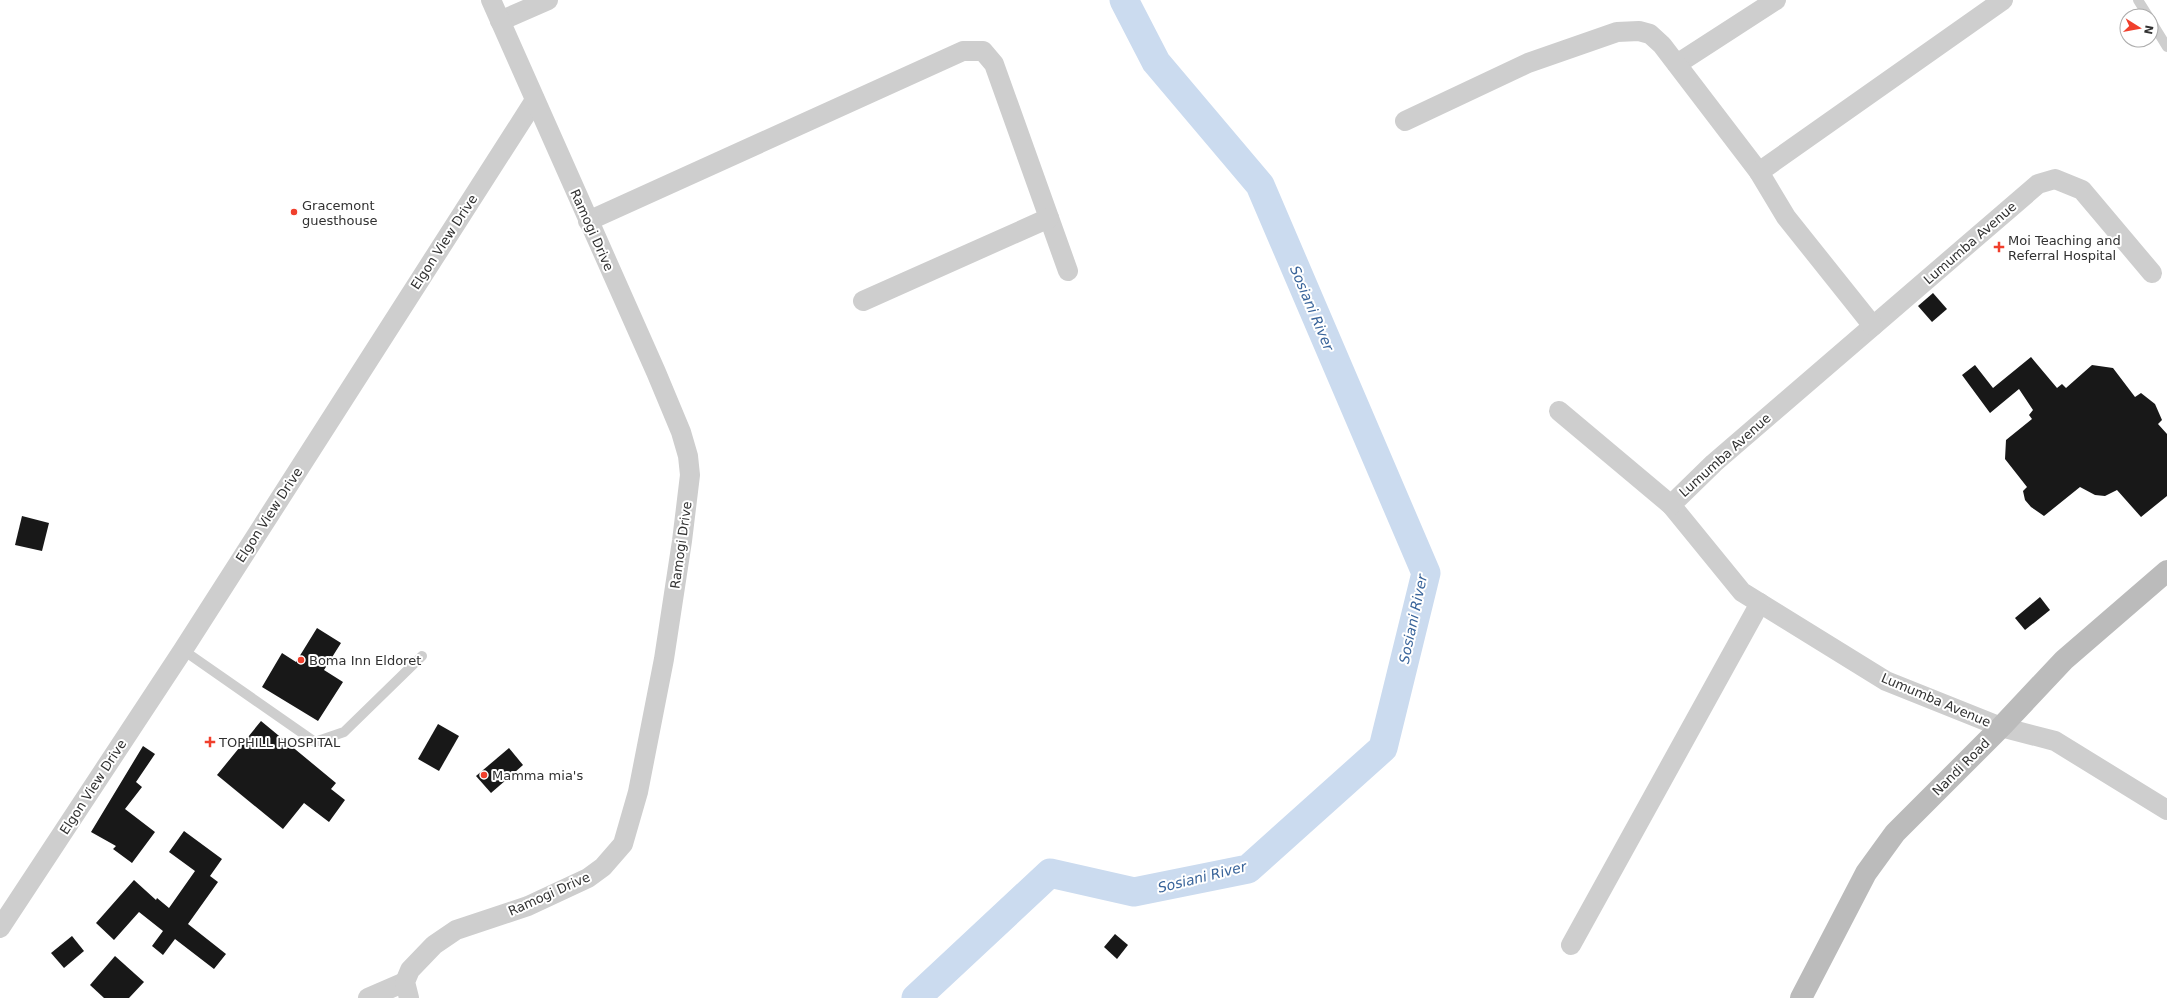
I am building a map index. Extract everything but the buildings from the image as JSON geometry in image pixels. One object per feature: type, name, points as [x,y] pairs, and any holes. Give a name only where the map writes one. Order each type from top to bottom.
[{"type":"street","name":"Ramogi Drive","points":[[407,990],[414,964],[434,945],[456,930],[528,906],[588,878],[603,867],[623,844],[638,792],[664,659],[682,541],[690,474],[688,456],[681,432],[656,372],[534,100],[491,0]]},
{"type":"street","points":[[500,21],[548,0]]},
{"type":"street","points":[[1677,64],[1776,0]]},
{"type":"street","points":[[1759,172],[2003,0]]},
{"type":"street","points":[[1405,121],[1528,63],[1617,32],[1639,31],[1650,34],[1662,45],[1677,64],[1705,103],[1759,172],[1786,217],[1873,326]]},
{"type":"street","points":[[588,221],[963,51],[983,51],[994,64],[1068,271]]},
{"type":"street","name":"Elgon View Drive","points":[[0,928],[183,650],[534,100]]},
{"type":"street","name":"Lumumba Avenue","points":[[2152,273],[2082,190],[2055,179],[2038,184],[1714,463],[1671,505],[1731,581],[1742,592],[1886,681],[2001,727],[2055,741],[2167,810]]},
{"type":"street","points":[[863,301],[1049,218]]},
{"type":"street","points":[[1559,411],[1671,505]]},
{"type":"street","name":"Nandi Road","points":[[1801,998],[1833,934],[1877,856],[1895,833],[2001,727],[2064,660],[2167,571]]},
{"type":"street","points":[[1571,945],[1760,603]]},
{"type":"street","points":[[368,998],[407,990]]},
{"type":"lane","points":[[2159,34],[2167,47]]},
{"type":"lane","points":[[183,650],[315,742],[344,732],[422,656]]},
{"type":"waterway","name":"Sosiani River","points":[[916,998],[1050,873],[1134,892],[1248,869],[1383,748],[1426,573],[1260,185],[1156,62],[1124,0]]},
{"type":"place","name":"Gracemont guesthouse","points":[[294,212]]},
{"type":"place","name":"Moi Teaching and Referral Hospital","points":[[1999,247]]},
{"type":"place","name":"Boma Inn Eldoret","points":[[301,660]]},
{"type":"place","name":"TOPHILL HOSPITAL","points":[[210,742]]},
{"type":"place","name":"Mamma mia's","points":[[484,775]]}]
